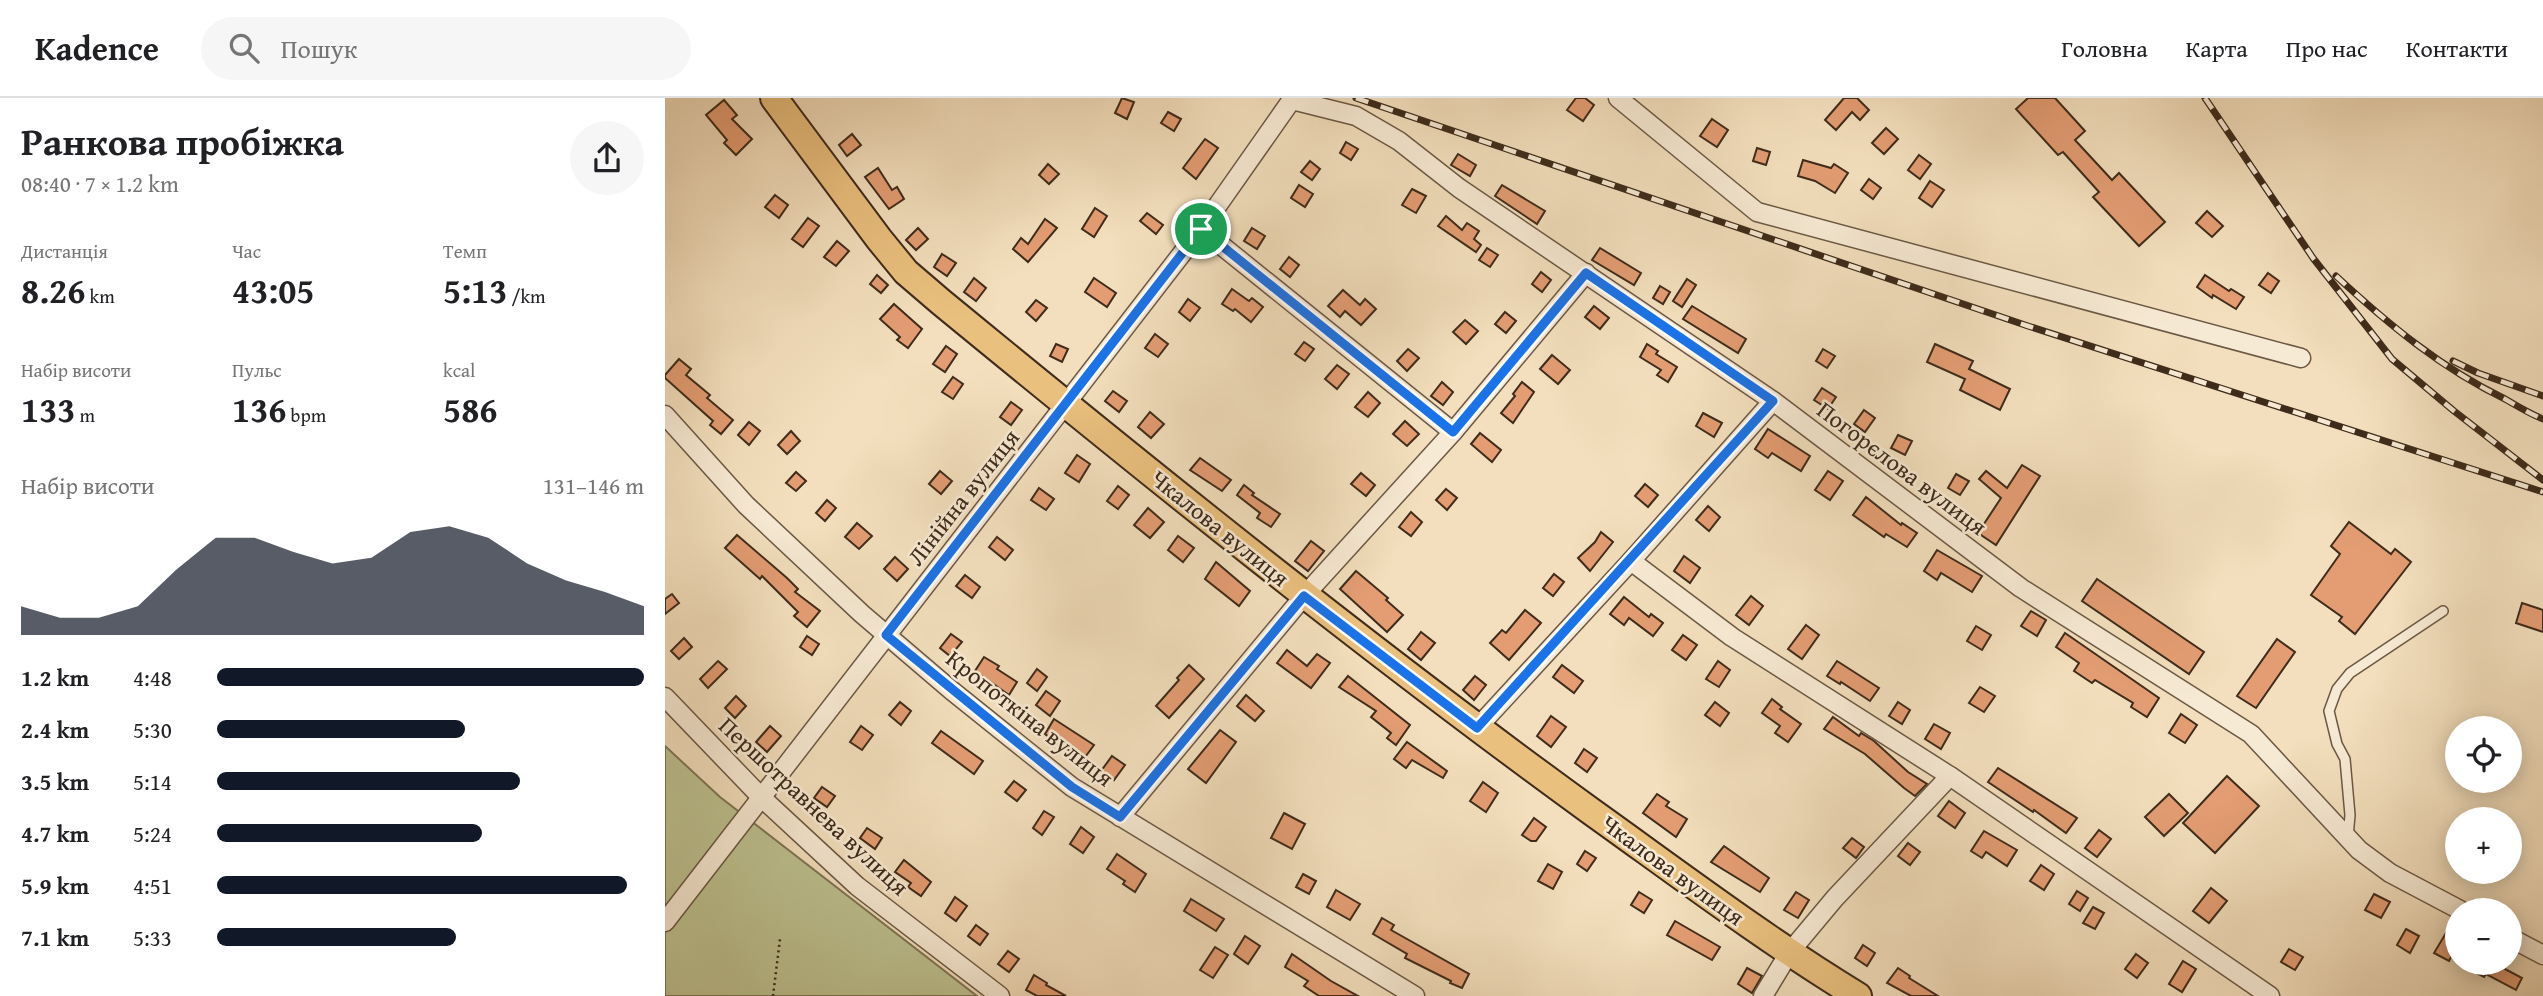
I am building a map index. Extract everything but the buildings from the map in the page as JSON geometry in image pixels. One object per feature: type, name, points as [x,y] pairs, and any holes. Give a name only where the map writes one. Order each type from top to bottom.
[{"type":"main road","name":"Чкалова вулиця","points":[[774,98],[879,239],[907,272],[1066,404],[1304,596],[1477,728],[1789,953],[1858,996]]},
{"type":"street","points":[[1618,98],[1757,212],[2301,358]]},
{"type":"street","name":"Лінійна вулиця","points":[[665,922],[1201,229],[1292,99]]},
{"type":"street","name":"Погорєлова вулиця","points":[[1292,99],[1356,116],[1399,141],[1459,188],[1773,401],[2021,588],[2251,734],[2359,850],[2390,873],[2445,902]]},
{"type":"street","points":[[1201,229],[1453,432]]},
{"type":"street","points":[[1120,817],[1304,596],[1453,432],[1586,273]]},
{"type":"street","points":[[1477,728],[1773,401]]},
{"type":"street","name":"Кропоткіна вулиця","points":[[665,415],[746,505],[886,635],[1072,787],[1415,996]]},
{"type":"street","points":[[1631,561],[1732,637],[1950,776],[2270,996]]},
{"type":"street","name":"Першотравнева вулиця","points":[[665,697],[762,798],[857,886],[1000,996]]},
{"type":"street","points":[[1763,996],[1789,953],[1835,898],[1950,776]]},
{"type":"street","points":[[2522,944],[2543,955]]},
{"type":"lane","points":[[2348,838],[2350,815],[2345,759],[2334,736],[2329,711],[2337,689],[2350,673],[2443,611]]},
{"type":"path","points":[[773,996],[781,939]]},
{"type":"green space","points":[[665,746],[720,797],[977,996],[665,996]]},
{"type":"railway","points":[[1356,98],[2028,326],[2543,492]]},
{"type":"railway","points":[[2205,98],[2313,258],[2392,359],[2543,480]]},
{"type":"railway","points":[[2336,276],[2395,328],[2437,359],[2481,387],[2543,419]]},
{"type":"railway","points":[[2453,361],[2478,373],[2543,396]]},
{"type":"route","points":[[1201,229],[1453,432],[1586,273],[1773,401],[1477,728],[1304,596],[1120,817],[1072,787],[886,635],[1201,229]]}]
